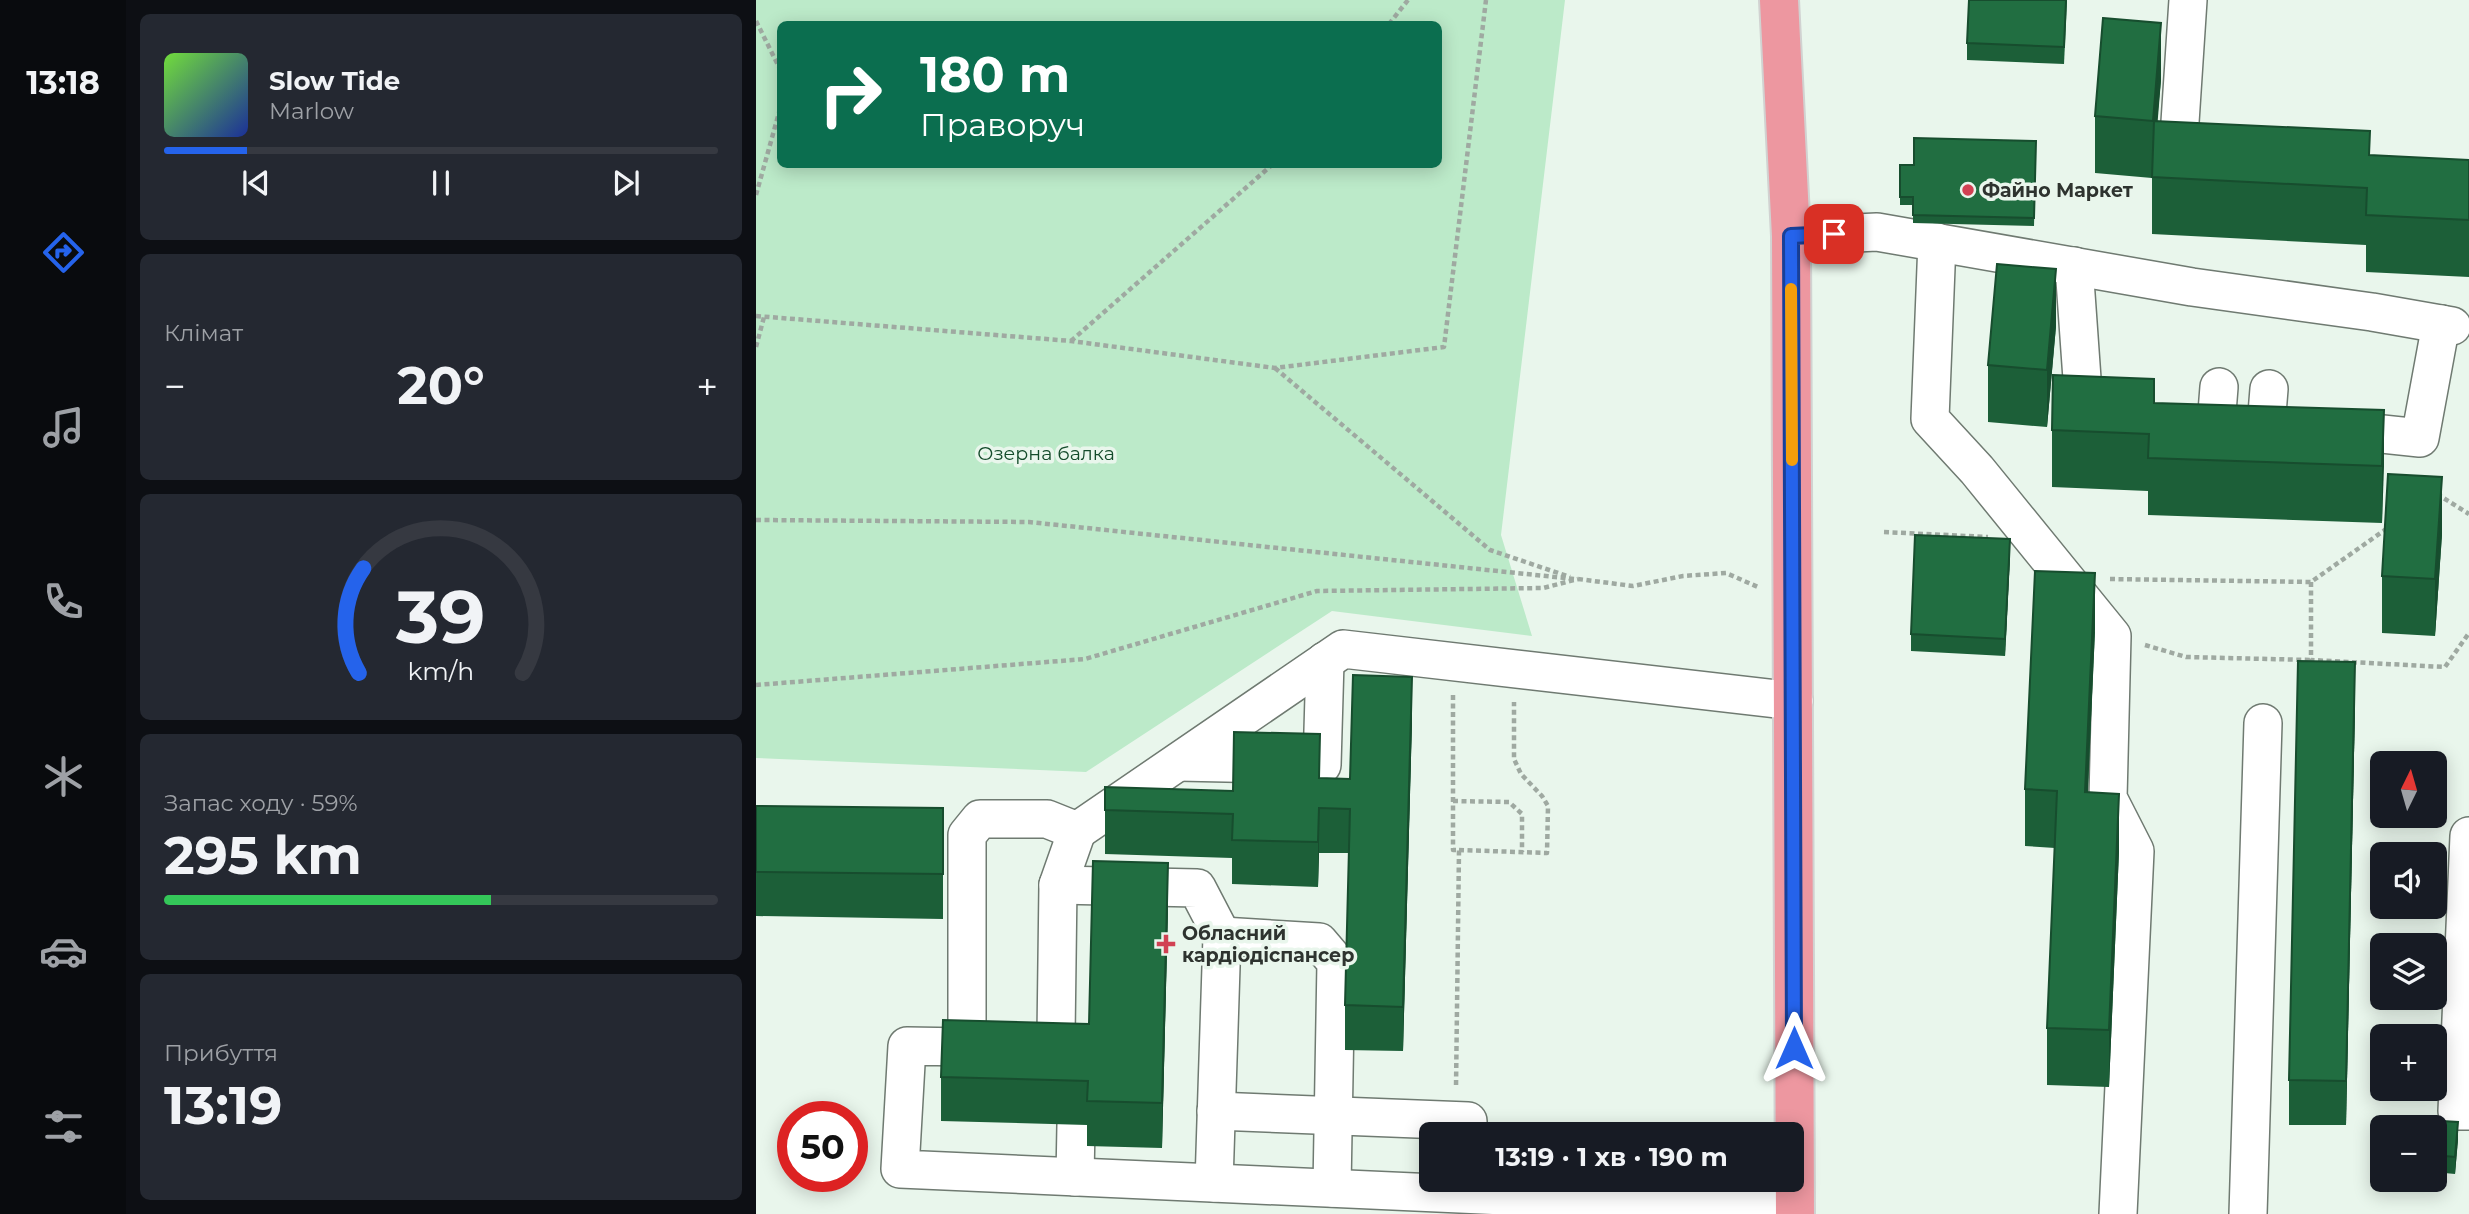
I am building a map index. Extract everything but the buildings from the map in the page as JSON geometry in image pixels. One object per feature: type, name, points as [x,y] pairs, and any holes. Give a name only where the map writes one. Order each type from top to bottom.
[{"type":"main road","points":[[1779,0],[1791,236],[1795,1211]]},
{"type":"lane","points":[[2188,0],[2177,168],[2217,170]]},
{"type":"lane","points":[[1791,236],[1877,232],[2192,287],[2446,325],[2420,438],[2338,429],[2200,424],[2219,387]]},
{"type":"lane","points":[[1937,242],[1930,419],[1977,470],[2112,636],[2108,798],[2135,851],[2118,1214]]},
{"type":"lane","points":[[2074,265],[2083,393],[2144,405]]},
{"type":"lane","points":[[2266,426],[2269,389]]},
{"type":"lane","points":[[1077,1068],[1056,1036],[1058,885],[1077,831],[1343,649],[1794,701]]},
{"type":"lane","points":[[1179,762],[1322,765],[1325,662]]},
{"type":"lane","points":[[2248,1214],[2263,723]]},
{"type":"lane","points":[[967,1047],[967,835],[980,819],[1047,819],[1077,831]]},
{"type":"lane","points":[[2469,835],[2457,1111],[2469,1111]]},
{"type":"lane","points":[[1058,885],[1198,888],[1223,936],[1214,1183]]},
{"type":"lane","points":[[1223,936],[1319,942],[1336,962],[1332,1188]]},
{"type":"lane","points":[[1056,1036],[1037,1056],[988,1056],[967,1047],[907,1046],[901,1169],[1332,1188],[1419,1187]]},
{"type":"lane","points":[[1216,1111],[1419,1123]]},
{"type":"lane","points":[[1075,1177],[1076,1125]]},
{"type":"lane","points":[[1535,1192],[1795,1211]]},
{"type":"path","points":[[1391,21],[1408,0]]},
{"type":"path","points":[[756,316],[1071,341],[1275,368],[1444,347],[1486,0]]},
{"type":"path","points":[[756,21],[777,63]]},
{"type":"path","points":[[756,195],[777,120]]},
{"type":"path","points":[[1071,341],[1268,168]]},
{"type":"path","points":[[756,347],[764,317]]},
{"type":"path","points":[[1275,368],[1490,550],[1578,579]]},
{"type":"path","points":[[2429,489],[2469,514]]},
{"type":"path","points":[[2104,579],[2311,582],[2399,519]]},
{"type":"path","points":[[756,520],[1029,522],[1633,586],[1683,576],[1726,573],[1759,587],[1793,594]]},
{"type":"path","points":[[1884,531],[1989,537]]},
{"type":"path","points":[[756,685],[1085,659],[1317,591],[1543,588],[1578,579]]},
{"type":"path","points":[[2311,582],[2311,660]]},
{"type":"path","points":[[2112,636],[2186,657],[2445,667],[2469,633]]},
{"type":"path","points":[[1453,663],[1453,850],[1547,853],[1548,806],[1521,774],[1514,759],[1514,670]]},
{"type":"path","points":[[1453,801],[1509,802],[1521,814],[1522,852]]},
{"type":"path","points":[[1459,850],[1455,1085],[1466,1122]]},
{"type":"green space","name":"Озерна балка","points":[[756,0],[1565,0],[1501,535],[1532,636],[1332,611],[1086,772],[756,758]]},
{"type":"slow traffic","points":[[1791,289],[1792,460]]},
{"type":"place","name":"Файно Маркет","points":[[1968,190]]},
{"type":"place","name":"Обласний кардіодіспансер","points":[[1166,944]]},
{"type":"route","points":[[1794,1048],[1791,236],[1834,234]]}]
